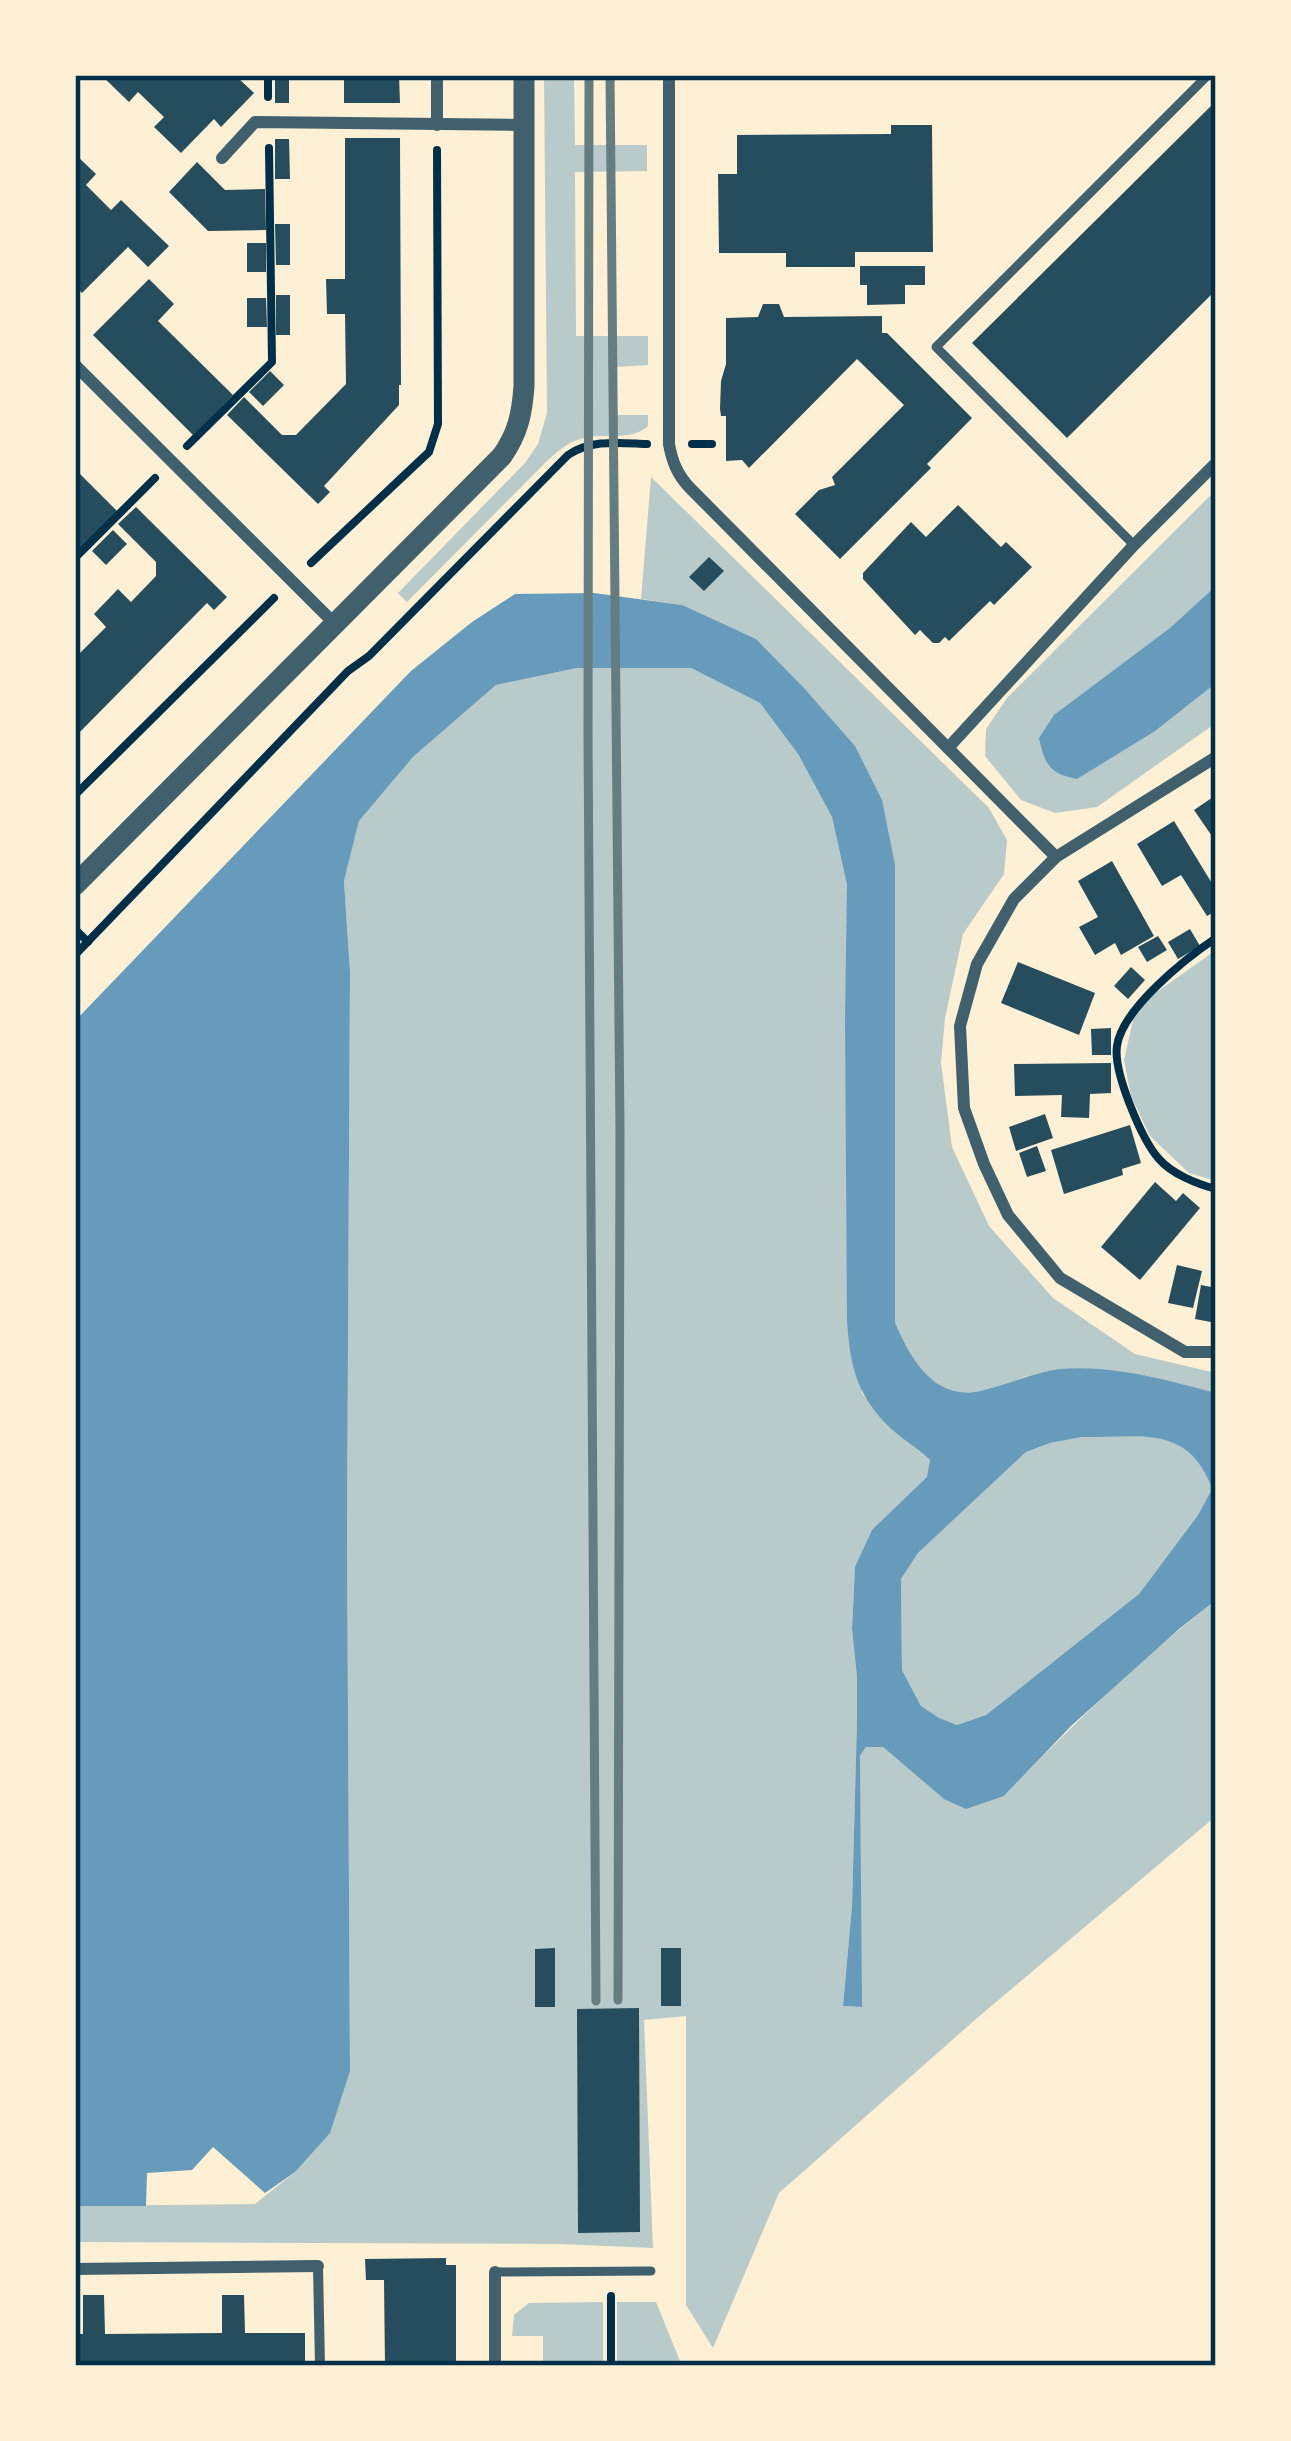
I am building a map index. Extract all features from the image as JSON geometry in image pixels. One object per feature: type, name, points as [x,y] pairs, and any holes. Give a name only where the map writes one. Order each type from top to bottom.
[{"type":"street","points":[[437,75],[437,125]]},
{"type":"street","points":[[75,885],[336,625],[514,439],[521,422],[524,386],[524,75]]},
{"type":"street","points":[[669,75],[669,444],[680,477],[1056,857]]},
{"type":"street","points":[[222,158],[255,122],[524,125]]},
{"type":"street","points":[[75,365],[336,625]]},
{"type":"street","points":[[948,748],[1216,463]]},
{"type":"street","points":[[1216,757],[1056,857],[1014,899],[977,964],[960,1026],[964,1108],[1008,1215],[1060,1278],[1185,1352],[1216,1352]]},
{"type":"street","points":[[75,2269],[318,2266],[320,2366]]},
{"type":"street","points":[[495,2272],[496,2366]]},
{"type":"lane","points":[[1134,545],[936,347],[1208,75]]},
{"type":"lane","points":[[495,2272],[650,2271]]},
{"type":"path","points":[[75,558],[272,362],[268,75]]},
{"type":"path","points":[[75,795],[428,452],[438,424],[437,125]]},
{"type":"path","points":[[75,955],[348,671],[369,656],[568,455],[596,443],[669,444]]},
{"type":"path","points":[[75,929],[88,942]]},
{"type":"path","points":[[1216,938],[1191,954],[1135,1009],[1117,1046],[1122,1086],[1160,1160],[1198,1185],[1216,1190]]},
{"type":"path","points":[[610,2271],[611,2366]]},
{"type":"shaded area","points":[[544,75],[574,75],[575,145],[647,145],[647,171],[575,172],[576,336],[648,336],[648,365],[616,367],[617,415],[648,415],[648,426],[633,434],[570,443],[407,602],[398,593],[525,463],[538,444],[547,413]]},
{"type":"shaded area","points":[[651,477],[989,808],[1007,840],[1004,874],[963,934],[945,1018],[941,1063],[952,1147],[989,1226],[1053,1298],[1135,1354],[1216,1373],[1216,1393],[1100,1370],[1040,1373],[964,1392],[937,1383],[916,1362],[895,1322],[895,865],[682,605],[641,599]]},
{"type":"shaded area","points":[[1216,490],[1216,723],[1097,807],[1055,813],[1021,800],[985,756],[986,729],[1007,698]]},
{"type":"shaded area","points":[[577,668],[691,668],[760,703],[798,754],[832,817],[847,885],[862,1393],[887,1425],[930,1460],[928,1477],[855,1567],[852,1906],[843,2006],[861,2007],[860,1756],[866,1747],[883,1747],[944,1799],[1004,1796],[1107,1694],[1216,1600],[1216,1816],[779,2193],[713,2348],[686,2305],[686,2016],[644,2020],[653,2248],[75,2242],[75,2206],[255,2204],[295,2172],[350,2071],[350,972],[344,881],[359,821],[413,757],[496,685]]},
{"type":"shaded area","points":[[1216,950],[1216,1181],[1189,1173],[1150,1136],[1131,1096],[1124,1060],[1134,1016],[1154,994]]},
{"type":"shaded area","points":[[1136,1436],[1177,1443],[1196,1457],[1212,1489],[1139,1594],[986,1715],[957,1725],[939,1719],[921,1706],[902,1670],[901,1579],[918,1553],[1026,1452],[1082,1437]]},
{"type":"shaded area","points":[[603,2302],[603,2366],[543,2366],[543,2336],[512,2336],[514,2315],[529,2303]]},
{"type":"shaded area","points":[[617,2302],[656,2302],[682,2366],[617,2366]]},
{"type":"water","points":[[1216,586],[1216,683],[1155,731],[1077,779],[1055,771],[1039,738],[1054,715],[1170,628]]},
{"type":"water","points":[[594,593],[682,605],[756,639],[855,746],[882,800],[895,865],[895,1322],[916,1362],[949,1390],[980,1391],[1040,1373],[1081,1368],[1139,1375],[1216,1393],[1216,1600],[1071,1726],[1004,1796],[966,1809],[944,1799],[883,1747],[866,1747],[860,1756],[862,2007],[843,2006],[852,1906],[855,1567],[872,1530],[927,1477],[930,1460],[876,1412],[861,1388],[850,1350],[847,885],[832,817],[798,754],[760,703],[691,668],[577,668],[496,685],[413,757],[359,821],[344,881],[350,972],[350,2071],[330,2133],[295,2172],[265,2193],[213,2147],[192,2170],[147,2173],[146,2206],[75,2206],[75,1021],[411,671],[515,594]],"holes":[[[1142,1436],[1176,1444],[1190,1453],[1212,1489],[1139,1594],[986,1715],[957,1725],[939,1718],[921,1706],[902,1670],[901,1579],[918,1553],[1026,1452],[1082,1437]]]},
{"type":"building","points":[[101,75],[235,75],[254,93],[221,127],[214,119],[181,153],[154,127],[164,117],[138,92],[129,102]]},
{"type":"building","points":[[275,75],[289,75],[289,103],[275,103]]},
{"type":"building","points":[[344,75],[399,75],[400,103],[344,103]]},
{"type":"building","points":[[1216,101],[1216,290],[1067,438],[972,343]]},
{"type":"building","points":[[891,125],[932,125],[933,252],[855,252],[855,267],[786,267],[786,253],[719,253],[718,174],[737,174],[737,135],[891,134]]},
{"type":"building","points":[[345,138],[400,138],[401,385],[399,405],[324,486],[330,492],[318,504],[227,415],[244,397],[282,435],[296,435],[346,384],[345,314],[327,314],[326,279],[345,279]]},
{"type":"building","points":[[275,139],[289,139],[290,179],[275,179]]},
{"type":"building","points":[[75,154],[96,174],[86,185],[111,210],[121,200],[169,246],[148,267],[128,247],[82,293],[75,286]]},
{"type":"building","points":[[197,162],[225,190],[265,189],[266,230],[208,231],[169,192]]},
{"type":"building","points":[[275,224],[290,224],[290,265],[276,265]]},
{"type":"building","points":[[247,243],[266,243],[266,272],[247,272]]},
{"type":"building","points":[[860,266],[925,266],[925,285],[905,285],[905,304],[867,305]]},
{"type":"building","points":[[149,279],[174,304],[158,321],[233,395],[193,435],[93,335]]},
{"type":"building","points":[[276,295],[290,295],[290,335],[276,335]]},
{"type":"building","points":[[247,298],[266,298],[267,327],[247,327]]},
{"type":"building","points":[[763,304],[779,304],[784,317],[882,316],[882,333],[972,418],[927,464],[931,468],[840,559],[795,514],[819,490],[835,485],[832,477],[904,405],[857,359],[749,468],[742,460],[726,461],[726,416],[721,416],[720,409],[726,318],[758,317]]},
{"type":"building","points":[[270,371],[284,385],[263,406],[249,392]]},
{"type":"building","points":[[75,469],[117,511],[78,551],[75,548]]},
{"type":"building","points":[[958,505],[1001,547],[1006,542],[1032,567],[949,641],[945,637],[933,643],[920,630],[915,635],[863,579],[863,573],[911,522],[926,537]]},
{"type":"building","points":[[136,507],[227,597],[214,610],[207,603],[75,737],[75,658],[106,627],[94,614],[118,589],[131,602],[156,576],[156,562],[118,524]]},
{"type":"building","points":[[113,530],[127,544],[106,565],[92,551]]},
{"type":"building","points":[[709,557],[724,571],[704,591],[689,577]]},
{"type":"building","points":[[1216,795],[1216,842],[1194,810]]},
{"type":"building","points":[[1174,821],[1216,890],[1216,911],[1207,916],[1181,875],[1162,886],[1137,844]]},
{"type":"building","points":[[1112,861],[1154,936],[1121,955],[1115,943],[1095,955],[1079,927],[1098,917],[1078,881]]},
{"type":"building","points":[[1190,929],[1200,946],[1178,959],[1168,942]]},
{"type":"building","points":[[1158,936],[1167,950],[1147,962],[1138,947]]},
{"type":"building","points":[[1018,962],[1095,993],[1079,1035],[1001,1003]]},
{"type":"building","points":[[1131,967],[1145,980],[1128,999],[1114,986]]},
{"type":"building","points":[[1111,1028],[1111,1055],[1092,1055],[1091,1029]]},
{"type":"building","points":[[1111,1063],[1111,1093],[1090,1094],[1089,1118],[1061,1117],[1062,1095],[1015,1096],[1014,1064]]},
{"type":"building","points":[[1045,1114],[1053,1138],[1016,1151],[1009,1127]]},
{"type":"building","points":[[1130,1125],[1141,1163],[1122,1169],[1123,1175],[1064,1194],[1051,1150]]},
{"type":"building","points":[[1037,1146],[1046,1171],[1027,1177],[1019,1153]]},
{"type":"building","points":[[1155,1182],[1176,1201],[1183,1193],[1200,1208],[1140,1280],[1101,1247]]},
{"type":"building","points":[[1177,1265],[1202,1271],[1193,1308],[1168,1303]]},
{"type":"building","points":[[1201,1285],[1216,1288],[1216,1323],[1195,1319]]},
{"type":"building","points":[[555,1948],[555,2007],[535,2007],[535,1949]]},
{"type":"building","points":[[661,1948],[681,1948],[681,2006],[661,2006]]},
{"type":"building","points":[[639,2008],[640,2232],[578,2233],[577,2009]]},
{"type":"building","points":[[446,2258],[446,2265],[456,2265],[456,2366],[385,2366],[384,2280],[366,2280],[365,2259]]},
{"type":"building","points":[[83,2295],[104,2295],[105,2334],[222,2333],[222,2295],[244,2295],[245,2333],[305,2333],[305,2366],[75,2366],[75,2334],[83,2334]]},
{"type":"railway","points":[[589,75],[596,2001]]},
{"type":"railway","points":[[610,75],[620,1129],[618,2000]]}]
